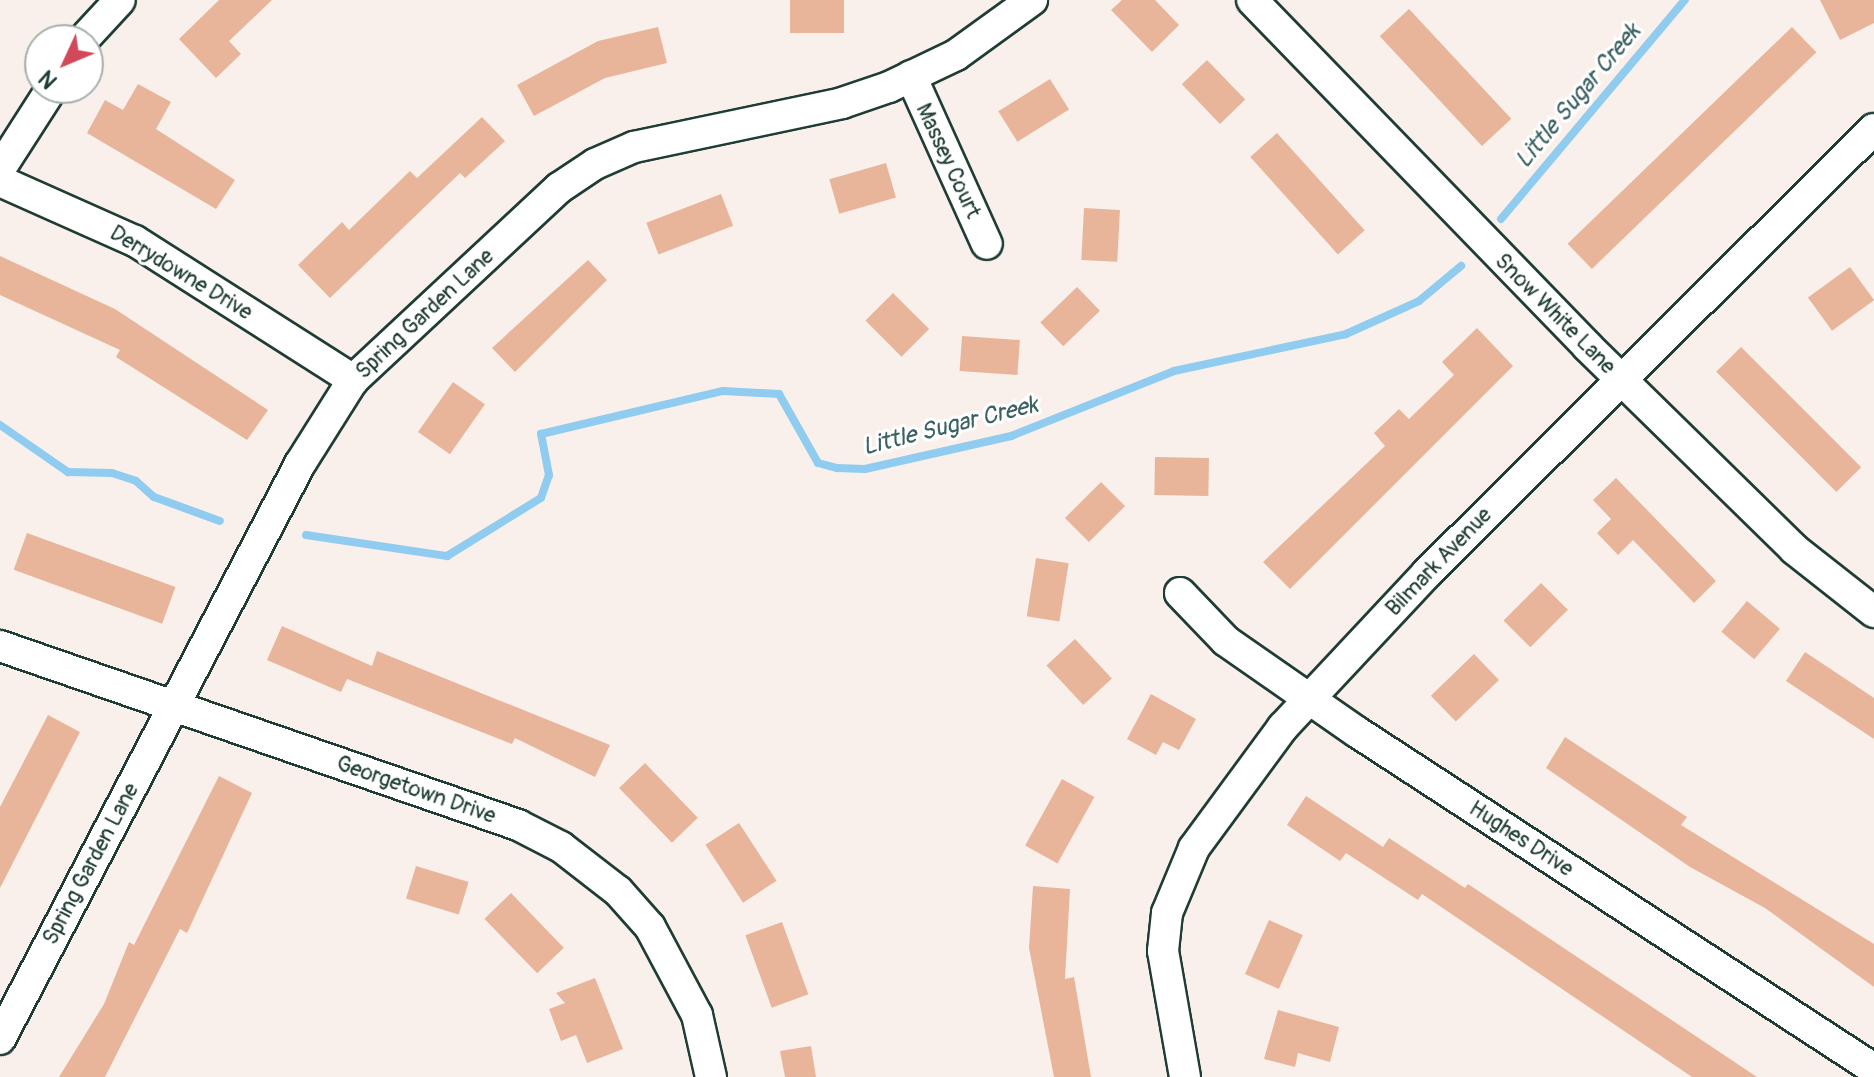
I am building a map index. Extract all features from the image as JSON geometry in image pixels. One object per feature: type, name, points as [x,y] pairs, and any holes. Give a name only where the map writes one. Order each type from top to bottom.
[{"type":"street","points":[[98,24],[120,0]]},
{"type":"street","name":"Spring Garden Lane","points":[[0,1039],[300,464],[353,380],[559,188],[595,164],[634,147],[842,103],[956,55],[1032,0]]},
{"type":"street","name":"Snow White Lane","points":[[1264,4],[1456,217],[1794,549],[1874,612]]},
{"type":"street","name":"Massey Court","points":[[911,76],[987,244]]},
{"type":"street","points":[[0,169],[42,104]]},
{"type":"street","name":"Bilmark Avenue","points":[[1185,1077],[1163,951],[1178,876],[1310,699],[1619,378],[1874,129]]},
{"type":"street","name":"Derrydowne Drive","points":[[0,181],[135,241],[353,380]]},
{"type":"street","name":"Hughes Drive","points":[[1180,593],[1226,641],[1310,699],[1874,1069]]},
{"type":"street","name":"Georgetown Drive","points":[[0,646],[518,825],[561,847],[618,891],[650,927],[697,1015],[711,1077]]},
{"type":"building","points":[[219,0],[272,0],[229,41],[241,54],[216,78],[179,39]]},
{"type":"building","points":[[790,0],[844,0],[844,33],[790,33]]},
{"type":"building","points":[[1122,0],[1155,0],[1179,25],[1152,52],[1111,10]]},
{"type":"building","points":[[1820,0],[1874,0],[1874,23],[1840,40]]},
{"type":"building","points":[[1409,9],[1511,119],[1482,146],[1380,36]]},
{"type":"building","points":[[658,27],[667,63],[605,78],[534,116],[517,85],[598,41]]},
{"type":"building","points":[[1792,27],[1816,52],[1592,269],[1568,244]]},
{"type":"building","points":[[1207,60],[1245,100],[1220,124],[1182,84]]},
{"type":"building","points":[[1050,79],[1069,110],[1017,142],[998,111]]},
{"type":"building","points":[[138,84],[171,102],[156,129],[235,180],[216,209],[87,133],[105,100],[123,110]]},
{"type":"building","points":[[482,117],[505,141],[465,178],[460,173],[330,298],[298,265],[342,222],[349,230],[410,171],[417,178]]},
{"type":"building","points":[[1277,133],[1365,230],[1338,254],[1250,157]]},
{"type":"building","points":[[886,163],[896,198],[839,214],[829,179]]},
{"type":"building","points":[[721,194],[733,226],[658,254],[646,223]]},
{"type":"building","points":[[1084,208],[1120,210],[1117,262],[1081,260]]},
{"type":"building","points":[[0,256],[115,309],[268,410],[247,440],[116,357],[120,350],[0,295]]},
{"type":"building","points":[[588,260],[607,280],[515,372],[492,348]]},
{"type":"building","points":[[1850,267],[1874,300],[1832,331],[1808,298]]},
{"type":"building","points":[[1077,287],[1100,311],[1063,346],[1040,322]]},
{"type":"building","points":[[893,293],[929,329],[901,357],[865,321]]},
{"type":"building","points":[[1477,328],[1513,366],[1290,589],[1263,562],[1385,446],[1374,433],[1399,409],[1409,419],[1454,375],[1442,362]]},
{"type":"building","points":[[962,336],[1020,340],[1017,375],[960,371]]},
{"type":"building","points":[[1741,347],[1861,467],[1836,492],[1716,372]]},
{"type":"building","points":[[453,382],[485,404],[450,454],[418,432]]},
{"type":"building","points":[[1155,457],[1209,458],[1208,496],[1154,495]]},
{"type":"building","points":[[1616,478],[1716,581],[1694,603],[1633,540],[1618,555],[1597,533],[1611,519],[1593,500]]},
{"type":"building","points":[[1101,482],[1125,506],[1089,542],[1065,518]]},
{"type":"building","points":[[27,533],[175,587],[162,624],[14,570]]},
{"type":"building","points":[[1036,558],[1069,563],[1059,621],[1027,616]]},
{"type":"building","points":[[1541,583],[1568,610],[1530,647],[1504,620]]},
{"type":"building","points":[[1747,601],[1780,629],[1754,659],[1721,632]]},
{"type":"building","points":[[282,626],[372,666],[377,651],[610,745],[595,777],[515,738],[512,744],[347,679],[341,692],[267,660]]},
{"type":"building","points":[[1075,639],[1112,678],[1083,705],[1046,666]]},
{"type":"building","points":[[1805,652],[1874,698],[1874,739],[1786,681]]},
{"type":"building","points":[[1474,654],[1499,680],[1456,722],[1431,696]]},
{"type":"building","points":[[1151,694],[1196,719],[1179,750],[1163,742],[1156,755],[1127,739]]},
{"type":"building","points":[[48,715],[80,732],[0,888],[0,807]]},
{"type":"building","points":[[1565,737],[1687,817],[1681,825],[1874,944],[1874,987],[1765,908],[1690,867],[1546,768]]},
{"type":"building","points":[[645,763],[698,818],[672,843],[619,788]]},
{"type":"building","points":[[219,776],[252,793],[187,933],[180,929],[105,1077],[59,1077],[104,1004],[129,942],[134,945]]},
{"type":"building","points":[[1062,779],[1094,797],[1058,863],[1025,845]]},
{"type":"building","points":[[1306,796],[1383,847],[1389,838],[1465,888],[1468,884],[1757,1077],[1692,1077],[1422,894],[1418,900],[1346,853],[1340,861],[1287,825]]},
{"type":"building","points":[[739,823],[777,881],[743,903],[705,845]]},
{"type":"building","points":[[416,866],[469,882],[459,915],[406,899]]},
{"type":"building","points":[[1033,886],[1070,889],[1065,979],[1074,977],[1091,1077],[1054,1077],[1029,948]]},
{"type":"building","points":[[511,893],[564,948],[537,973],[484,919]]},
{"type":"building","points":[[1269,920],[1303,935],[1279,989],[1245,974]]},
{"type":"building","points":[[782,922],[808,994],[772,1008],[745,935]]},
{"type":"building","points":[[595,978],[623,1049],[587,1063],[576,1035],[561,1041],[549,1009],[565,1003],[556,993]]},
{"type":"building","points":[[1278,1010],[1339,1027],[1330,1062],[1298,1053],[1295,1067],[1264,1059]]},
{"type":"building","points":[[811,1046],[816,1077],[785,1077],[780,1051]]},
{"type":"waterway","name":"Little Sugar Creek","points":[[1501,219],[1685,0]]},
{"type":"waterway","name":"Little Sugar Creek","points":[[306,535],[447,556],[541,498],[549,475],[541,434],[723,391],[779,394],[818,463],[837,468],[865,469],[1011,436],[1174,371],[1346,334],[1419,301],[1461,266]]},
{"type":"waterway","name":"Little Sugar Creek","points":[[0,425],[68,472],[112,473],[136,481],[154,497],[220,521]]}]
